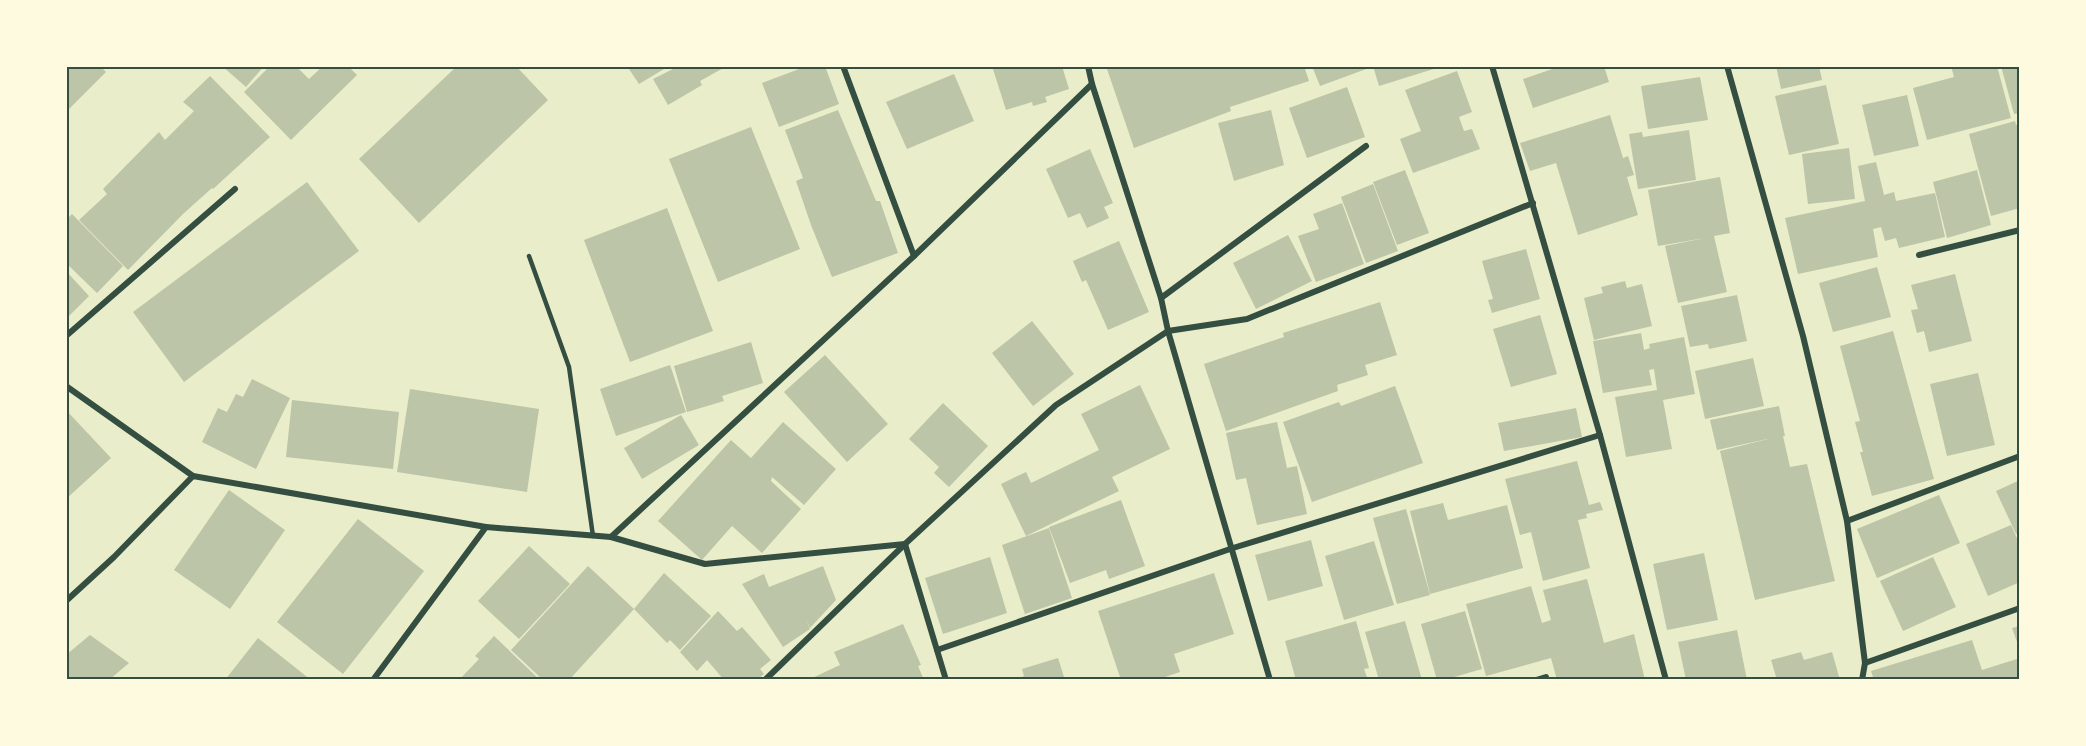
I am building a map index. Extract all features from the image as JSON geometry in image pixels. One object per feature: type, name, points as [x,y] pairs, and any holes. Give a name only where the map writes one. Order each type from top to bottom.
[{"type":"street","points":[[843,66],[914,256]]},
{"type":"street","points":[[1088,66],[1161,298],[1168,331],[1270,680]]},
{"type":"street","points":[[1492,66],[1600,435],[1666,680]]},
{"type":"street","points":[[1727,66],[1803,336],[1847,521],[1865,663],[1862,680]]},
{"type":"street","points":[[611,537],[914,256],[1092,84]]},
{"type":"street","points":[[1161,298],[1366,146]]},
{"type":"street","points":[[66,336],[235,189]]},
{"type":"street","points":[[765,680],[905,544],[1056,405],[1168,331],[1247,319],[1533,203]]},
{"type":"street","points":[[1919,255],[2020,230]]},
{"type":"street","points":[[66,386],[193,476],[486,527],[611,537],[705,564],[905,544]]},
{"type":"street","points":[[938,651],[1233,548],[1600,435]]},
{"type":"street","points":[[1847,521],[2020,456]]},
{"type":"street","points":[[66,601],[114,557],[193,476]]},
{"type":"street","points":[[374,680],[486,527]]},
{"type":"street","points":[[905,544],[946,680]]},
{"type":"street","points":[[1865,663],[2020,608]]},
{"type":"street","points":[[1536,680],[1546,677]]},
{"type":"lane","points":[[530,256],[569,367],[593,536]]},
{"type":"building","points":[[66,66],[100,66],[106,72],[66,112]]},
{"type":"building","points":[[222,66],[264,66],[246,87]]},
{"type":"building","points":[[270,66],[296,66],[309,79],[323,66],[348,66],[357,75],[291,140],[244,92]]},
{"type":"building","points":[[457,66],[516,66],[548,100],[419,223],[359,159]]},
{"type":"building","points":[[627,66],[669,66],[639,84]]},
{"type":"building","points":[[679,66],[727,66],[700,81],[702,85],[668,105],[653,79]]},
{"type":"building","points":[[807,66],[825,66],[839,104],[779,127],[762,83]]},
{"type":"building","points":[[992,66],[1062,66],[1069,89],[1045,97],[1047,102],[1033,106],[1032,102],[1006,110]]},
{"type":"building","points":[[1106,66],[1304,66],[1309,81],[1230,107],[1231,111],[1134,148]]},
{"type":"building","points":[[1312,66],[1368,66],[1369,68],[1320,86]]},
{"type":"building","points":[[1373,66],[1440,66],[1440,67],[1379,86]]},
{"type":"building","points":[[1561,66],[1604,66],[1609,82],[1533,108],[1523,79]]},
{"type":"building","points":[[1776,66],[1819,66],[1822,80],[1781,89]]},
{"type":"building","points":[[1951,66],[1997,66],[2011,118],[1927,140],[1913,88],[1954,77]]},
{"type":"building","points":[[2001,66],[2020,66],[2020,113],[2014,114]]},
{"type":"building","points":[[1457,71],[1472,112],[1459,117],[1464,131],[1472,129],[1480,149],[1413,173],[1400,139],[1421,131],[1405,90]]},
{"type":"building","points":[[954,74],[974,121],[907,149],[886,102]]},
{"type":"building","points":[[210,76],[270,137],[183,214],[128,270],[79,220],[107,194],[103,189],[159,132],[165,140],[194,111],[183,102]]},
{"type":"building","points":[[1700,77],[1708,120],[1648,129],[1641,86]]},
{"type":"building","points":[[1826,85],[1839,144],[1789,155],[1775,96]]},
{"type":"building","points":[[1347,87],[1365,137],[1307,158],[1289,108]]},
{"type":"building","points":[[1907,95],[1919,146],[1874,156],[1862,105]]},
{"type":"building","points":[[838,110],[876,201],[880,201],[898,253],[832,277],[796,181],[803,178],[785,130]]},
{"type":"building","points":[[1271,110],[1284,165],[1234,181],[1218,123]]},
{"type":"building","points":[[1610,115],[1623,158],[1628,156],[1634,175],[1627,177],[1638,215],[1578,235],[1556,163],[1530,171],[1520,143]]},
{"type":"building","points":[[2015,121],[2016,125],[2020,124],[2020,208],[1991,216],[1969,134]]},
{"type":"building","points":[[751,127],[800,249],[718,282],[669,159]]},
{"type":"building","points":[[1689,130],[1696,180],[1638,189],[1629,134],[1642,132],[1643,137]]},
{"type":"building","points":[[1849,148],[1855,199],[1808,204],[1802,154]]},
{"type":"building","points":[[1090,149],[1113,203],[1104,207],[1109,218],[1087,228],[1080,213],[1068,218],[1046,169]]},
{"type":"building","points":[[1876,162],[1884,195],[1894,192],[1896,201],[1935,193],[1945,237],[1899,248],[1896,238],[1885,241],[1881,227],[1873,229],[1878,257],[1798,274],[1785,218],[1865,201],[1858,166]]},
{"type":"building","points":[[1405,170],[1429,233],[1397,245],[1373,182]]},
{"type":"building","points":[[1977,170],[1991,225],[1947,238],[1933,182]]},
{"type":"building","points":[[1720,177],[1730,233],[1714,236],[1727,292],[1678,303],[1665,246],[1705,238],[1658,246],[1648,190]]},
{"type":"building","points":[[307,182],[359,251],[184,382],[133,312]]},
{"type":"building","points":[[1373,184],[1398,251],[1366,263],[1341,197]]},
{"type":"building","points":[[1342,203],[1364,264],[1316,282],[1298,236],[1319,229],[1313,214]]},
{"type":"building","points":[[667,208],[713,331],[630,362],[584,240]]},
{"type":"building","points":[[72,214],[123,266],[97,293],[66,263],[66,220]]},
{"type":"building","points":[[1288,235],[1312,281],[1256,309],[1233,263]]},
{"type":"building","points":[[1119,241],[1149,312],[1108,330],[1086,280],[1082,282],[1073,261]]},
{"type":"building","points":[[1526,249],[1540,299],[1492,313],[1488,300],[1493,299],[1482,261]]},
{"type":"building","points":[[1877,267],[1891,317],[1833,332],[1819,283]]},
{"type":"building","points":[[66,271],[89,296],[68,317],[66,315]]},
{"type":"building","points":[[1955,274],[1972,341],[1929,352],[1924,331],[1917,333],[1911,310],[1918,309],[1911,285]]},
{"type":"building","points":[[1625,281],[1627,288],[1642,284],[1652,326],[1594,340],[1584,298],[1603,293],[1601,287]]},
{"type":"building","points":[[1737,295],[1747,341],[1709,349],[1708,344],[1690,347],[1681,306]]},
{"type":"building","points":[[1380,302],[1397,355],[1365,365],[1368,375],[1337,385],[1338,391],[1226,431],[1204,364],[1284,337],[1283,333]]},
{"type":"building","points":[[1540,315],[1557,374],[1511,387],[1493,329]]},
{"type":"building","points":[[1032,321],[1074,374],[1033,406],[992,353]]},
{"type":"building","points":[[1893,331],[1934,479],[1872,496],[1860,452],[1863,452],[1855,422],[1860,421],[1840,346]]},
{"type":"building","points":[[1641,333],[1644,350],[1650,348],[1649,344],[1684,337],[1695,394],[1663,400],[1672,449],[1626,457],[1615,397],[1657,390],[1654,369],[1649,370],[1652,385],[1603,393],[1593,341]]},
{"type":"building","points":[[751,342],[763,383],[722,396],[724,401],[687,412],[674,366]]},
{"type":"building","points":[[825,355],[888,424],[847,462],[784,392]]},
{"type":"building","points":[[1753,358],[1764,406],[1705,419],[1695,371]]},
{"type":"building","points":[[670,365],[686,412],[616,436],[600,389]]},
{"type":"building","points":[[1978,373],[1995,445],[1947,456],[1930,384]]},
{"type":"building","points":[[252,379],[290,398],[256,469],[202,442],[218,408],[227,412],[236,394],[243,397]]},
{"type":"building","points":[[1140,385],[1170,449],[1112,477],[1119,491],[1026,536],[1001,484],[1026,472],[1031,483],[1099,450],[1081,414]]},
{"type":"building","points":[[1395,386],[1423,463],[1312,502],[1283,422],[1339,402],[1341,406]]},
{"type":"building","points":[[410,389],[539,409],[527,492],[397,472]]},
{"type":"building","points":[[292,400],[399,412],[393,469],[286,457]]},
{"type":"building","points":[[943,403],[988,446],[949,487],[934,473],[939,467],[909,439]]},
{"type":"building","points":[[1779,406],[1790,467],[1807,464],[1835,581],[1755,600],[1720,451],[1772,438],[1717,450],[1710,420]]},
{"type":"building","points":[[1576,408],[1582,437],[1504,451],[1498,423]]},
{"type":"building","points":[[66,410],[111,458],[66,499]]},
{"type":"building","points":[[681,415],[699,445],[642,479],[624,448]]},
{"type":"building","points":[[783,422],[836,469],[804,505],[772,477],[771,481],[801,509],[762,553],[732,526],[702,560],[658,521],[731,440],[751,458]]},
{"type":"building","points":[[1277,422],[1287,468],[1297,466],[1307,514],[1257,525],[1246,478],[1236,480],[1226,433]]},
{"type":"building","points":[[1577,461],[1589,505],[1600,502],[1603,510],[1586,514],[1587,518],[1578,520],[1590,568],[1543,581],[1531,532],[1520,535],[1505,479]]},
{"type":"building","points":[[2020,480],[2020,532],[2016,534],[1996,491]]},
{"type":"building","points":[[229,490],[285,530],[230,609],[174,570]]},
{"type":"building","points":[[1939,495],[1960,543],[1877,578],[1857,529]]},
{"type":"building","points":[[1121,500],[1145,566],[1109,579],[1106,570],[1070,583],[1049,527]]},
{"type":"building","points":[[1443,503],[1448,520],[1507,505],[1523,568],[1430,594],[1410,511]]},
{"type":"building","points":[[1406,509],[1430,595],[1397,604],[1373,518]]},
{"type":"building","points":[[358,519],[424,571],[343,674],[277,622]]},
{"type":"building","points":[[2011,525],[2020,545],[2020,582],[1988,596],[1966,544]]},
{"type":"building","points":[[1049,528],[1072,598],[1025,614],[1002,545]]},
{"type":"building","points":[[1311,540],[1323,586],[1268,601],[1255,555]]},
{"type":"building","points":[[1374,541],[1394,605],[1344,620],[1325,556]]},
{"type":"building","points":[[529,546],[570,584],[519,639],[478,601]]},
{"type":"building","points":[[1704,553],[1718,620],[1667,630],[1653,564]]},
{"type":"building","points":[[990,557],[1007,613],[943,634],[925,578]]},
{"type":"building","points":[[1933,557],[1956,607],[1903,631],[1880,581]]},
{"type":"building","points":[[588,566],[634,609],[569,680],[543,680],[511,650]]},
{"type":"building","points":[[823,566],[836,600],[810,628],[806,619],[810,629],[783,647],[742,584],[764,574],[769,587]]},
{"type":"building","points":[[664,573],[711,616],[680,650],[670,640],[667,643],[634,609]]},
{"type":"building","points":[[1214,573],[1234,634],[1174,654],[1180,672],[1165,677],[1166,680],[1121,680],[1098,611]]},
{"type":"building","points":[[1587,579],[1604,643],[1634,634],[1645,680],[1557,680],[1551,658],[1486,676],[1466,604],[1531,586],[1542,623],[1551,620],[1543,590]]},
{"type":"building","points":[[718,611],[737,631],[742,627],[771,660],[760,669],[764,674],[757,680],[724,680],[707,660],[697,671],[680,652]]},
{"type":"building","points":[[1465,611],[1482,669],[1437,680],[1421,624]]},
{"type":"building","points":[[1356,621],[1369,668],[1364,669],[1368,680],[1296,680],[1285,641]]},
{"type":"building","points":[[1405,621],[1422,680],[1379,680],[1365,632]]},
{"type":"building","points":[[903,624],[921,665],[918,666],[924,680],[808,680],[840,665],[834,652]]},
{"type":"building","points":[[2020,626],[2020,650],[2012,628]]},
{"type":"building","points":[[1737,630],[1747,680],[1686,680],[1678,642]]},
{"type":"building","points":[[90,635],[129,663],[109,680],[66,680],[66,655]]},
{"type":"building","points":[[494,636],[540,680],[459,680],[479,659],[475,656]]},
{"type":"building","points":[[258,638],[311,680],[225,680]]},
{"type":"building","points":[[1972,640],[1982,670],[2020,658],[2020,680],[1874,680],[1871,671]]},
{"type":"building","points":[[1801,652],[1804,660],[1832,652],[1840,680],[1777,680],[1771,660]]},
{"type":"building","points":[[1058,658],[1065,680],[1014,680],[1024,676],[1022,669]]}]
